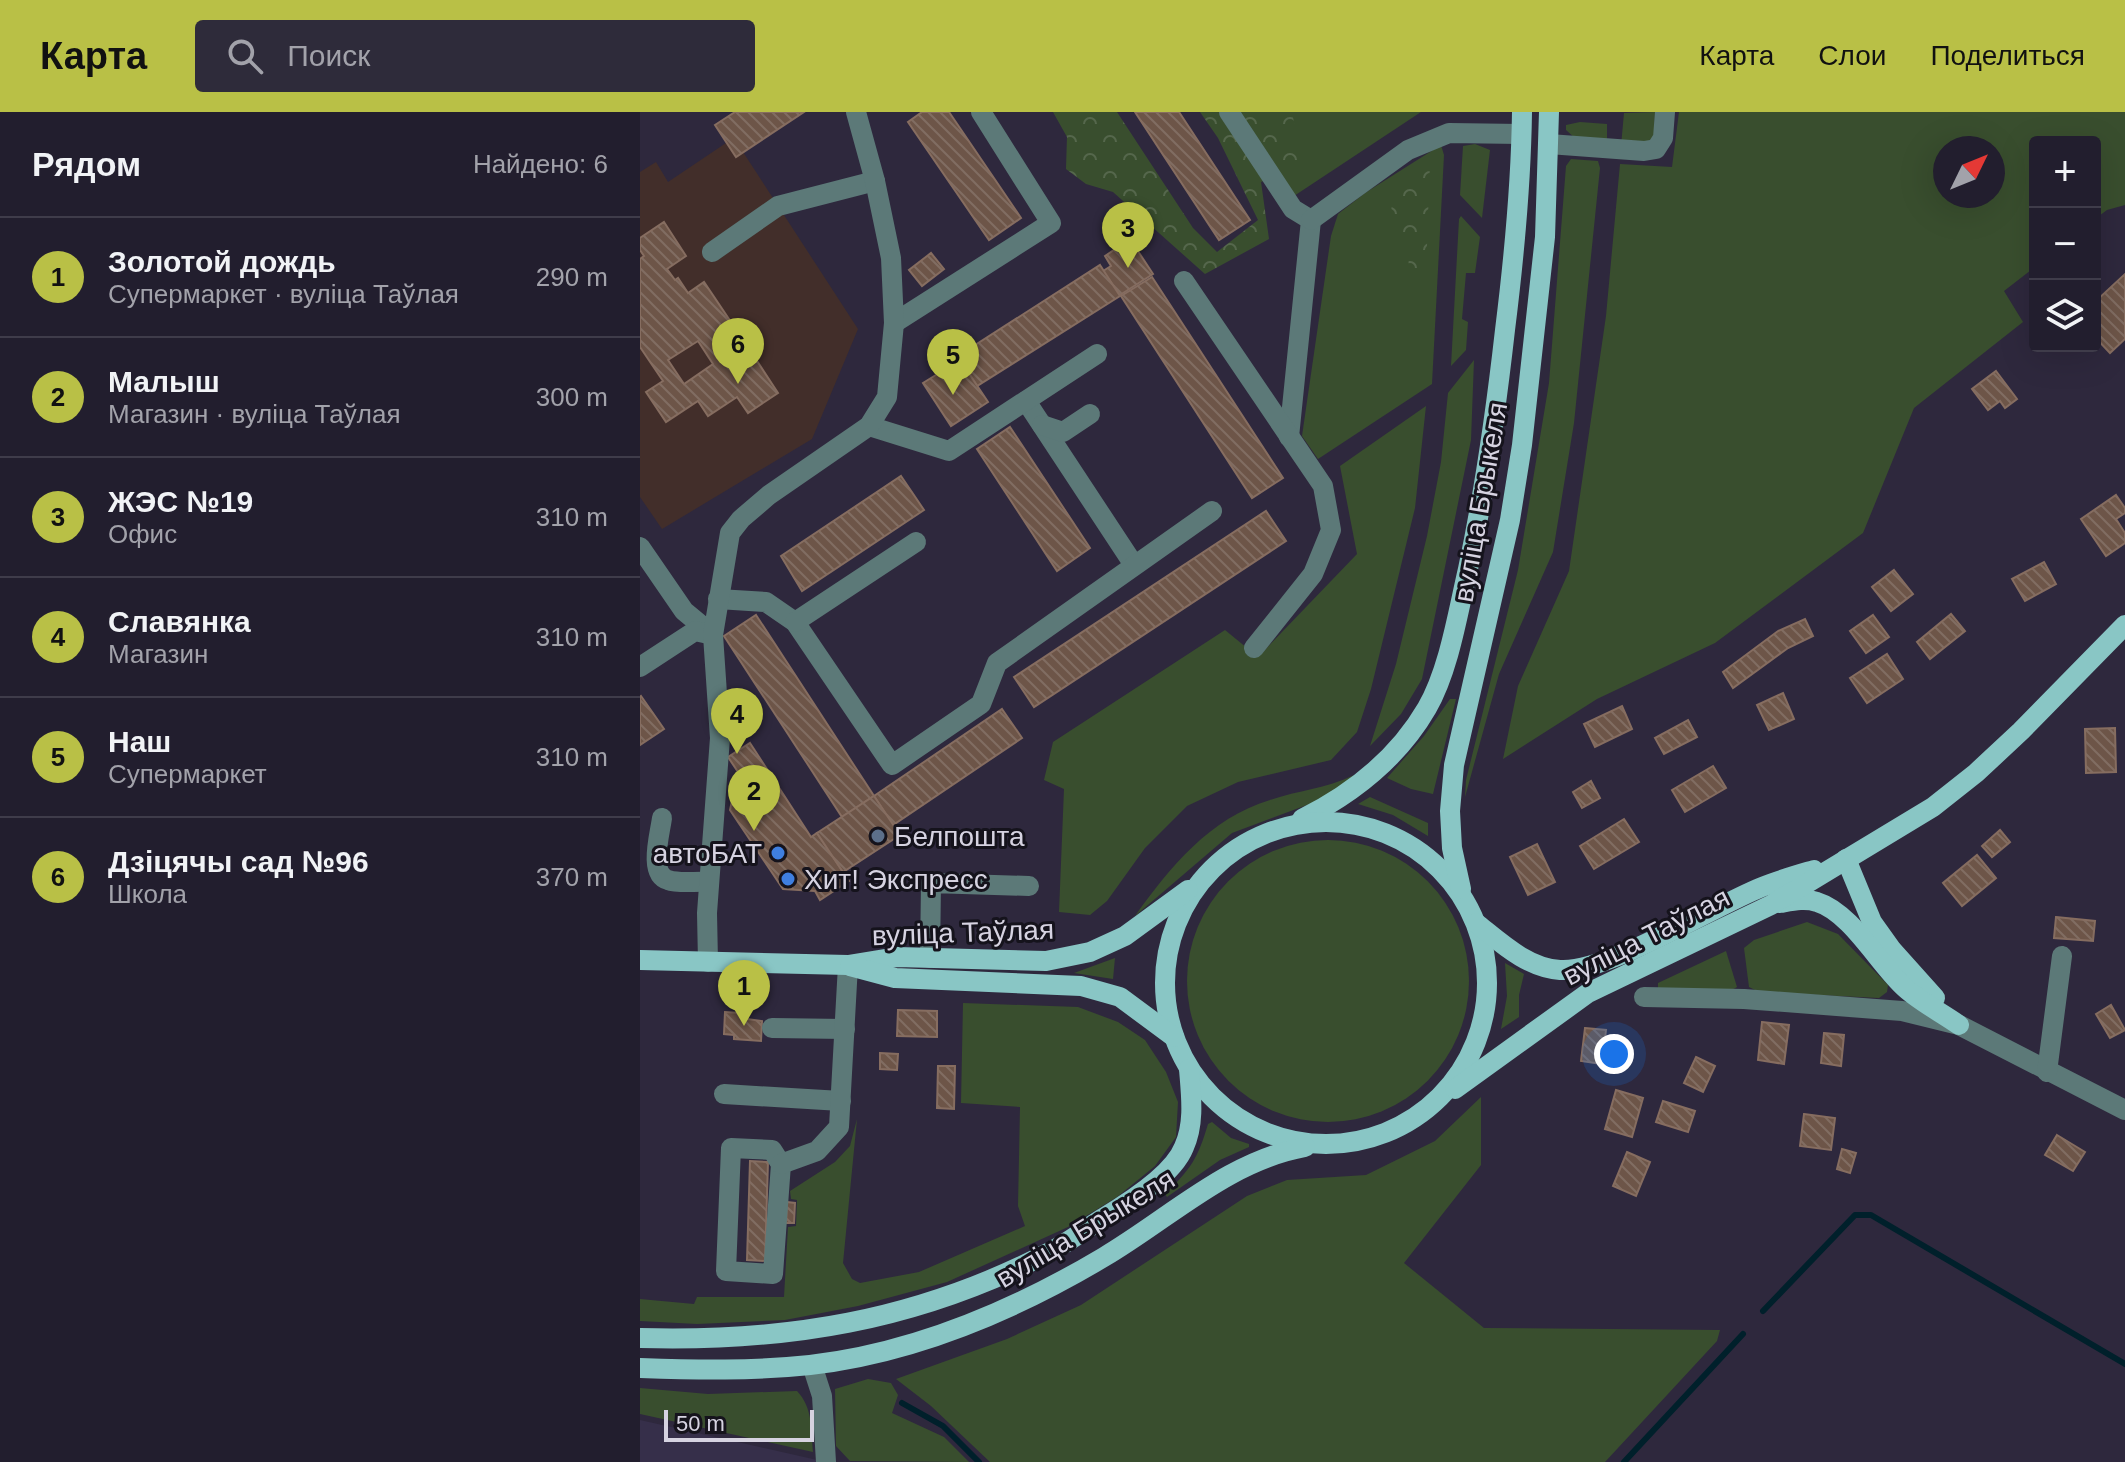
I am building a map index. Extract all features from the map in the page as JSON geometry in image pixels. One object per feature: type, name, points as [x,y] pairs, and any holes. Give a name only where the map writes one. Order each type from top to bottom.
[{"type":"main road","name":"вуліца Брыкеля","points":[[1285,827],[1334,803],[1369,776],[1408,737],[1428,707],[1441,677],[1479,516],[1493,432],[1512,270],[1522,112]]},
{"type":"main road","name":"вуліца Брыкеля","points":[[1462,897],[1452,848],[1450,811],[1454,765],[1515,490],[1545,237],[1549,112]]},
{"type":"main road","name":"вуліца Таўлая","points":[[1317,1144],[1350,1143],[1382,1135],[1412,1120],[1588,993],[1771,905],[1922,814],[1976,773],[2125,625]]},
{"type":"main road","points":[[1317,1144],[1279,1138],[1244,1122],[1213,1099],[1189,1069],[1174,1037],[1166,1004],[1165,971],[1170,939],[1183,908],[1201,880],[1225,856],[1254,838],[1285,827],[1314,822],[1343,822],[1372,828],[1399,839],[1423,854],[1445,874],[1462,897],[1476,923],[1485,954],[1484,1017],[1459,1076],[1438,1100]]},
{"type":"main road","points":[[1846,859],[1872,922],[1892,950],[1959,1025]]},
{"type":"main road","name":"вуліца Таўлая","points":[[1476,923],[1513,953],[1537,964],[1559,970],[1580,968],[1620,954],[1762,887],[1846,859]]},
{"type":"main road","name":"вуліца Таўлая","points":[[640,960],[848,965],[897,957],[1046,961],[1090,952],[1143,925],[1201,880]]},
{"type":"main road","points":[[1771,905],[1798,900],[1816,901],[1830,908],[1847,921],[1904,988],[1959,1025]]},
{"type":"main road","name":"вуліца Таўлая","points":[[848,965],[895,978],[1081,986],[1120,997],[1174,1037]]},
{"type":"main road","name":"вуліца Брыкеля","points":[[640,1338],[753,1337],[810,1331],[865,1320],[989,1281],[1049,1252],[1120,1208],[1166,1173],[1183,1150],[1190,1128],[1189,1069]]},
{"type":"main road","name":"вуліца Брыкеля","points":[[640,1368],[751,1369],[812,1365],[949,1331],[1004,1311],[1062,1282],[1139,1236],[1223,1178],[1256,1161],[1317,1144]]},
{"type":"street","points":[[708,962],[708,882],[720,738],[713,635],[730,533],[769,495],[869,426],[887,397],[894,323],[891,258],[856,112]]},
{"type":"street","points":[[894,323],[1051,223],[981,112]]},
{"type":"street","points":[[1229,112],[1293,209],[1311,220]]},
{"type":"street","points":[[1549,144],[1644,151],[1656,149],[1663,138],[1665,112]]},
{"type":"street","points":[[1289,437],[1311,220],[1408,150],[1449,133],[1521,134]]},
{"type":"street","points":[[712,252],[778,206],[875,181]]},
{"type":"street","points":[[1184,281],[1323,486],[1331,530],[1313,574],[1254,648]]},
{"type":"street","points":[[869,426],[949,451],[1097,354]]},
{"type":"street","points":[[1026,401],[1134,565]]},
{"type":"street","points":[[1042,425],[1063,432],[1090,414]]},
{"type":"street","points":[[718,599],[766,602],[795,622],[892,765],[981,704],[997,663],[1212,511]]},
{"type":"street","points":[[795,622],[916,542]]},
{"type":"street","points":[[640,547],[684,611],[713,635]]},
{"type":"street","points":[[640,667],[695,631],[713,635]]},
{"type":"street","points":[[662,818],[657,866],[660,875],[668,880],[708,882]]},
{"type":"street","points":[[930,958],[931,883],[1029,886]]},
{"type":"street","points":[[2047,1072],[2062,956]]},
{"type":"street","points":[[781,1164],[817,1151],[839,1127],[848,965]]},
{"type":"street","points":[[1644,997],[1744,999],[1902,1011],[1959,1025],[2125,1110]]},
{"type":"street","points":[[772,1028],[845,1029]]},
{"type":"street","points":[[724,1094],[841,1101]]},
{"type":"street","points":[[731,1148],[772,1150],[781,1164],[773,1274],[726,1271],[731,1148]]},
{"type":"street","points":[[812,1365],[822,1396],[826,1462]]},
{"type":"shaded area","points":[[726,143],[736,157],[743,152],[858,329],[812,439],[662,529],[640,497],[640,172],[656,162],[668,182]]},
{"type":"shaded area","points":[[640,1420],[826,1462],[640,1462]]},
{"type":"green space","points":[[1053,112],[1117,112],[1193,228],[1217,252],[1258,220],[1218,138],[1200,112],[1292,112],[1302,165],[1261,182],[1269,239],[1205,274],[1113,192],[1086,184],[1066,169],[1067,137]]},
{"type":"green space","points":[[1241,112],[1421,112],[1294,196]]},
{"type":"green space","points":[[1655,112],[1651,142],[1621,146],[1624,113]]},
{"type":"green space","points":[[1679,112],[2125,112],[2125,205],[2101,214],[2101,136],[2029,136],[2029,272],[2004,291],[2023,322],[1914,408],[1863,533],[1715,643],[1597,699],[1503,759],[1518,686],[1569,571],[1606,316],[1620,164],[1672,167]]},
{"type":"green space","points":[[1580,122],[1607,124],[1607,143],[1576,139],[1566,130],[1566,125]]},
{"type":"green space","points":[[1475,144],[1490,150],[1482,218],[1460,195],[1463,146]]},
{"type":"green space","points":[[1441,145],[1444,155],[1432,384],[1318,459],[1302,436],[1331,236],[1338,214],[1365,193]]},
{"type":"green space","points":[[1571,159],[1598,161],[1600,168],[1574,423],[1553,552],[1499,674],[1465,797],[1466,780],[1518,570],[1549,383],[1566,166]]},
{"type":"green space","points":[[1430,160],[1426,274],[1407,297],[1409,252],[1391,223],[1392,192]]},
{"type":"green space","points":[[1461,216],[1480,237],[1475,273],[1466,273],[1462,319],[1468,322],[1466,350],[1451,366],[1459,219]]},
{"type":"green space","points":[[1474,360],[1471,440],[1422,679],[1401,714],[1370,746],[1396,664],[1427,536],[1441,462],[1448,393]]},
{"type":"green space","points":[[1426,406],[1415,508],[1371,689],[1357,732],[1331,760],[1238,782],[1187,806],[1145,848],[1107,901],[1090,915],[1059,912],[1064,789],[1044,780],[1053,742],[1225,630],[1258,657],[1357,554],[1340,466]]},
{"type":"green space","points":[[1450,699],[1456,699],[1433,794],[1411,789],[1387,778],[1424,736]]},
{"type":"green space","points":[[1354,775],[1331,796],[1232,833],[1135,916],[1193,846],[1229,819],[1270,800]]},
{"type":"green space","points":[[1370,797],[1428,823],[1428,836],[1393,815],[1358,804]]},
{"type":"green space","points":[[1328,840],[1355,843],[1382,851],[1428,881],[1458,927],[1466,954],[1469,981],[1466,1008],[1458,1035],[1428,1081],[1382,1111],[1355,1119],[1328,1122],[1301,1119],[1274,1111],[1228,1081],[1198,1035],[1190,1008],[1187,981],[1190,954],[1198,927],[1228,881],[1274,851],[1301,843]]},
{"type":"green space","points":[[1807,922],[1838,934],[1888,985],[1887,992],[1879,998],[1759,992],[1749,987],[1744,948],[1754,940]]},
{"type":"green space","points":[[1726,951],[1737,987],[1730,991],[1658,988],[1658,983]]},
{"type":"green space","points":[[1115,958],[1113,979],[1074,973]]},
{"type":"green space","points":[[1505,963],[1524,974],[1519,995],[1519,1017],[1501,1029],[1507,996]]},
{"type":"green space","points":[[963,1003],[1078,1007],[1118,1022],[1145,1040],[1166,1072],[1178,1102],[1176,1137],[1155,1166],[1117,1197],[1068,1227],[947,1282],[858,1306],[785,1320],[697,1324],[640,1321],[640,1299],[694,1304],[697,1297],[784,1297],[788,1227],[796,1226],[797,1200],[791,1199],[790,1191],[835,1162],[850,1146],[857,1119],[843,1263],[852,1279],[860,1283],[919,1272],[1025,1226],[1018,1206],[1020,1107],[961,1103]]},
{"type":"green space","points":[[1481,1097],[1481,1165],[1404,1263],[1484,1328],[1720,1330],[1717,1341],[1605,1462],[990,1462],[931,1406],[896,1379],[1007,1339],[1081,1305],[1247,1196],[1287,1180],[1366,1175],[1435,1141]]},
{"type":"green space","points":[[1212,1122],[1231,1138],[1249,1144],[1249,1147],[1220,1160],[1167,1197],[1165,1194],[1192,1162],[1208,1124]]},
{"type":"green space","points":[[868,1379],[891,1383],[898,1395],[892,1413],[944,1437],[969,1462],[850,1461],[836,1446],[835,1389]]},
{"type":"green space","points":[[640,1388],[708,1394],[797,1391],[809,1412],[813,1452],[640,1414]]},
{"type":"building","points":[[735,112],[804,112],[736,157],[715,125]]},
{"type":"building","points":[[922,112],[949,112],[1021,218],[989,240],[908,122]]},
{"type":"building","points":[[1135,112],[1179,112],[1250,220],[1219,240]]},
{"type":"building","points":[[664,222],[686,256],[667,269],[688,293],[704,282],[739,334],[722,345],[737,374],[757,361],[778,393],[748,413],[737,397],[708,416],[698,401],[666,422],[646,392],[663,381],[640,347],[640,259],[644,256],[640,250],[640,238]],"holes":[[[698,341],[713,364],[684,384],[668,360]]]},
{"type":"building","points":[[1130,239],[1153,274],[1120,295],[1103,271],[1111,266],[1105,256]]},
{"type":"building","points":[[931,253],[944,269],[922,286],[909,270]]},
{"type":"building","points":[[1100,265],[1120,296],[977,386],[958,356]]},
{"type":"building","points":[[2125,274],[2125,339],[2110,353],[2101,343],[2101,296]]},
{"type":"building","points":[[1152,277],[1283,478],[1252,498],[1121,296]]},
{"type":"building","points":[[960,360],[988,402],[951,426],[923,383]]},
{"type":"building","points":[[1996,371],[2017,399],[2005,408],[2000,401],[1988,410],[1972,389]]},
{"type":"building","points":[[1010,427],[1090,548],[1057,571],[977,449]]},
{"type":"building","points":[[901,476],[924,510],[802,591],[781,556]]},
{"type":"building","points":[[2116,495],[2125,508],[2125,513],[2116,519],[2125,533],[2125,543],[2106,556],[2081,519]]},
{"type":"building","points":[[1266,511],[1286,541],[1034,707],[1014,677]]},
{"type":"building","points":[[2044,562],[2056,584],[2025,601],[2012,579]]},
{"type":"building","points":[[1894,570],[1913,594],[1891,611],[1872,587]]},
{"type":"building","points":[[1951,614],[1965,631],[1930,659],[1917,642]]},
{"type":"building","points":[[756,615],[874,796],[842,817],[724,636]]},
{"type":"building","points":[[1873,615],[1889,637],[1866,653],[1850,631]]},
{"type":"building","points":[[1805,619],[1813,636],[1788,648],[1733,688],[1723,672],[1778,631]]},
{"type":"building","points":[[1887,654],[1903,679],[1867,703],[1850,678]]},
{"type":"building","points":[[1783,693],[1794,719],[1769,730],[1757,705]]},
{"type":"building","points":[[640,697],[664,729],[640,745]]},
{"type":"building","points":[[1622,706],[1632,729],[1595,747],[1584,724]]},
{"type":"building","points":[[1002,709],[1022,738],[893,825],[874,796]]},
{"type":"building","points":[[1688,720],[1697,737],[1664,754],[1655,738]]},
{"type":"building","points":[[2115,728],[2116,772],[2086,773],[2085,729]]},
{"type":"building","points":[[750,743],[811,837],[817,833],[849,881],[820,900],[815,891],[783,889],[730,810],[738,772],[728,757]]},
{"type":"building","points":[[1713,766],[1726,788],[1685,812],[1672,790]]},
{"type":"building","points":[[1591,781],[1600,798],[1582,808],[1573,792]]},
{"type":"building","points":[[874,796],[900,835],[843,872],[817,833]]},
{"type":"building","points":[[1624,819],[1639,842],[1594,869],[1580,846]]},
{"type":"building","points":[[2000,830],[2010,842],[1992,857],[1982,846]]},
{"type":"building","points":[[1537,844],[1555,882],[1528,895],[1510,857]]},
{"type":"building","points":[[1977,855],[1996,878],[1962,906],[1943,883]]},
{"type":"building","points":[[2056,917],[2095,921],[2093,941],[2054,938]]},
{"type":"building","points":[[2111,1005],[2125,1030],[2110,1038],[2096,1014]]},
{"type":"building","points":[[898,1010],[937,1011],[937,1037],[897,1036]]},
{"type":"building","points":[[725,1012],[740,1013],[747,1019],[762,1021],[761,1041],[734,1039],[734,1035],[724,1034]]},
{"type":"building","points":[[1762,1022],[1789,1025],[1784,1064],[1758,1060]]},
{"type":"building","points":[[1585,1028],[1606,1030],[1602,1064],[1581,1061]]},
{"type":"building","points":[[1824,1033],[1844,1035],[1841,1066],[1821,1063]]},
{"type":"building","points":[[880,1053],[898,1054],[897,1070],[880,1069]]},
{"type":"building","points":[[1696,1057],[1715,1066],[1703,1092],[1684,1083]]},
{"type":"building","points":[[938,1066],[955,1066],[954,1109],[937,1108]]},
{"type":"building","points":[[1616,1090],[1643,1098],[1632,1137],[1605,1129]]},
{"type":"building","points":[[1663,1101],[1695,1111],[1688,1132],[1656,1122]]},
{"type":"building","points":[[1804,1114],[1835,1118],[1831,1150],[1800,1146]]},
{"type":"building","points":[[2057,1135],[2085,1152],[2073,1171],[2045,1155]]},
{"type":"building","points":[[1842,1149],[1856,1153],[1850,1173],[1837,1169]]},
{"type":"building","points":[[1627,1152],[1650,1162],[1636,1196],[1613,1186]]},
{"type":"building","points":[[750,1161],[768,1162],[765,1261],[747,1260]]},
{"type":"building","points":[[787,1202],[795,1203],[794,1223],[786,1223]]},
{"type":"waterway","points":[[1763,1311],[1855,1215],[1871,1215],[2125,1364]]},
{"type":"waterway","points":[[1624,1462],[1743,1334]]},
{"type":"waterway","points":[[902,1403],[943,1426],[979,1462]]},
{"type":"place","name":"ЖЭС №19","points":[[1128,268]]},
{"type":"place","name":"Дзіцячы сад №96","points":[[738,384]]},
{"type":"place","name":"Наш","points":[[953,395]]},
{"type":"place","name":"Славянка","points":[[737,754]]},
{"type":"place","name":"Малыш","points":[[754,831]]},
{"type":"place","name":"Белпошта","points":[[878,836]]},
{"type":"place","name":"автоБАТ","points":[[778,853]]},
{"type":"place","name":"Хит! Экспресс","points":[[788,879]]},
{"type":"place","name":"Золотой дождь","points":[[744,1026]]}]
